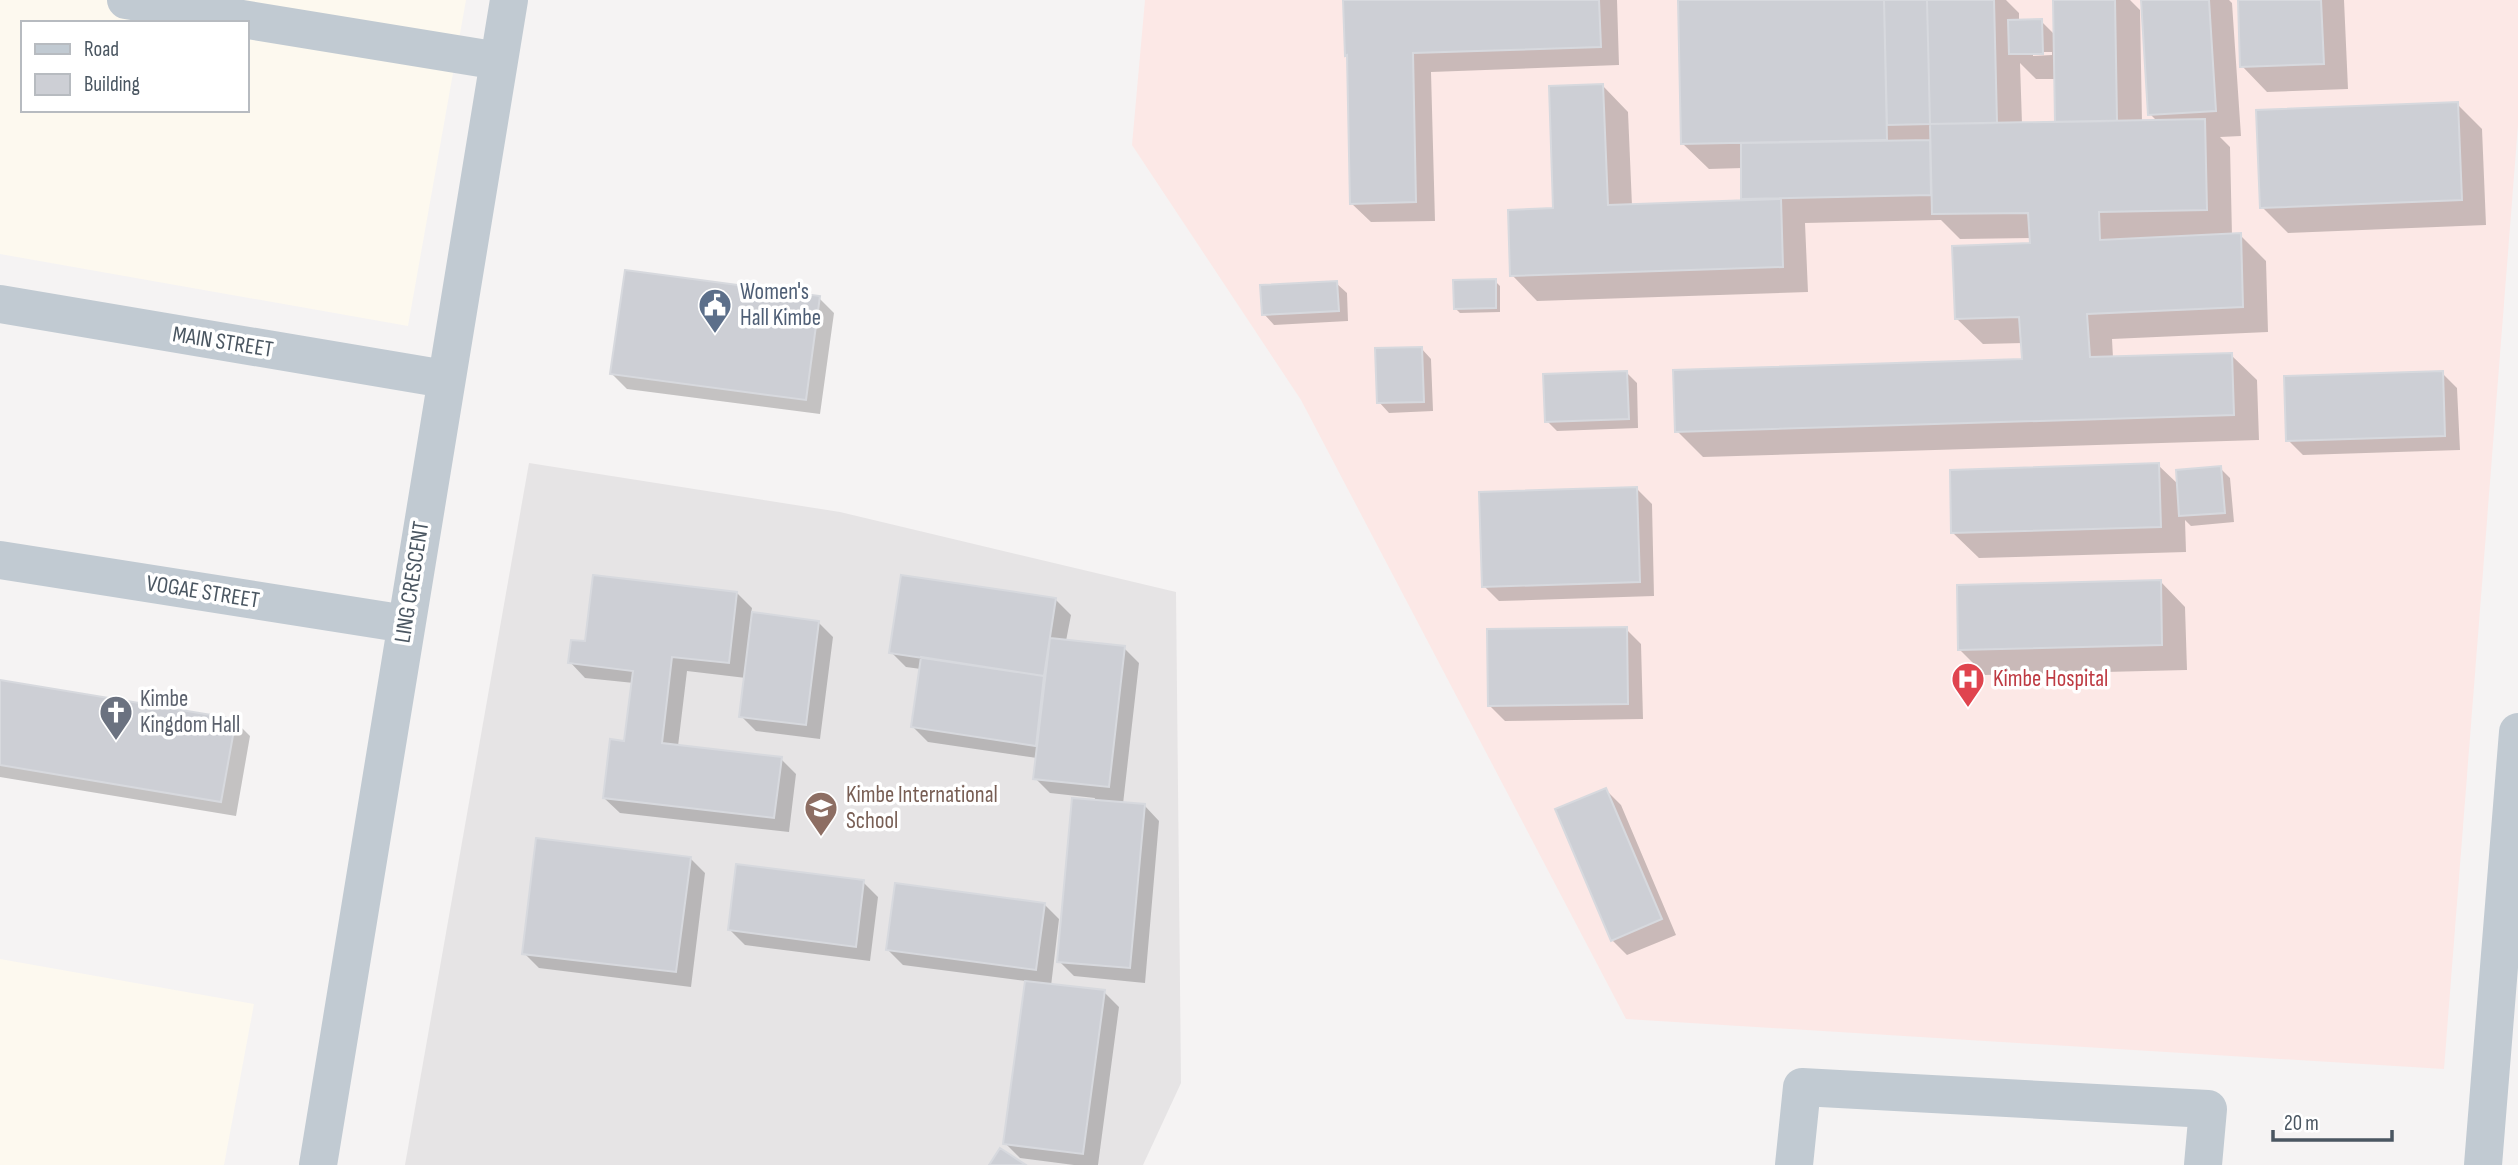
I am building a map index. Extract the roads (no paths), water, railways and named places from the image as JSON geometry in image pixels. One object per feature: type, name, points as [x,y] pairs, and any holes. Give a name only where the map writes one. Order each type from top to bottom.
[{"type":"street","points":[[126,0],[499,61]]},
{"type":"street","name":"LING CRESCENT","points":[[318,1165],[509,0]]},
{"type":"street","name":"MAIN STREET","points":[[0,304],[445,379]]},
{"type":"street","name":"VOGAE STREET","points":[[0,560],[406,624]]},
{"type":"street","points":[[2483,1165],[2518,732]]},
{"type":"street","points":[[1794,1165],[1802,1087],[2208,1109],[2203,1165]]},
{"type":"place","name":"Women's Hall Kimbe","points":[[715,335]]},
{"type":"place","name":"Kimbe Hospital","points":[[1968,709]]},
{"type":"place","name":"Kimbe Kingdom Hall","points":[[116,742]]},
{"type":"place","name":"Kimbe International School","points":[[821,838]]}]
